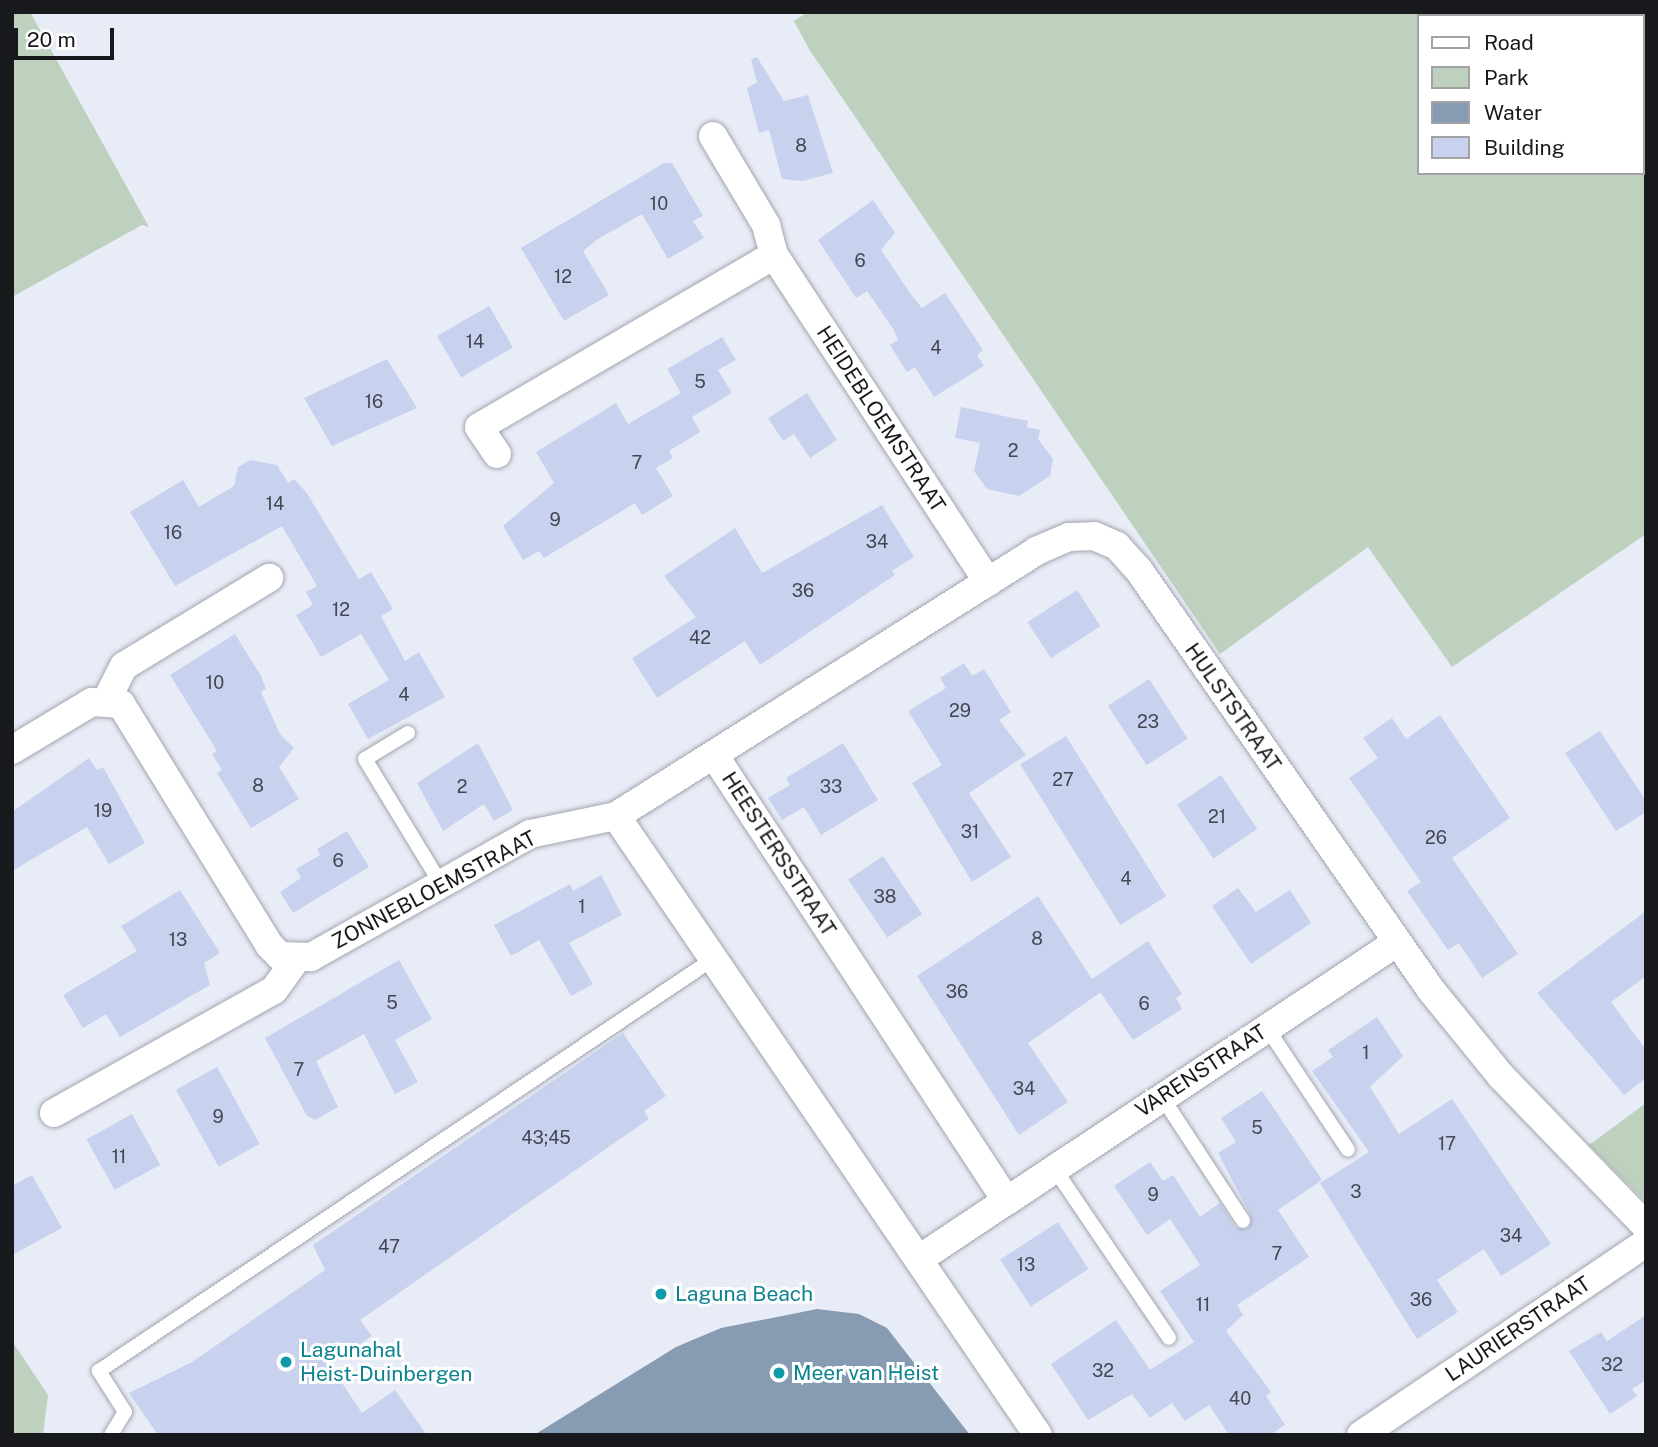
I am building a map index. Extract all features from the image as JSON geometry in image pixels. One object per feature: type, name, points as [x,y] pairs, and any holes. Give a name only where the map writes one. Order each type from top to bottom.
[{"type":"street","name":"HEIDEBLOEMSTRAAT","points":[[713,136],[766,225],[775,256],[988,582]]},
{"type":"street","points":[[496,454],[479,427],[775,256]]},
{"type":"street","name":"HULSTSTRAAT","points":[[714,755],[988,582],[1069,537],[1094,536],[1116,546],[1396,943],[1501,1076],[1646,1226]]},
{"type":"street","points":[[12,750],[107,699],[124,666],[269,578]]},
{"type":"street","points":[[107,699],[134,718],[269,945],[296,960]]},
{"type":"street","name":"HEESTERSSTRAAT","points":[[616,816],[714,755],[1006,1200]]},
{"type":"street","points":[[616,816],[1038,1435]]},
{"type":"street","name":"ZONNEBLOEMSTRAAT","points":[[54,1113],[274,990],[296,960],[530,834],[616,816]]},
{"type":"street","name":"VARENSTRAAT","points":[[1006,1200],[1396,943]]},
{"type":"street","points":[[919,1259],[1006,1200]]},
{"type":"street","name":"LAURIERSTRAAT","points":[[1361,1435],[1397,1425],[1646,1243]]},
{"type":"lane","points":[[408,733],[365,759],[441,884]]},
{"type":"lane","points":[[111,1435],[125,1412],[99,1371],[713,959]]},
{"type":"lane","points":[[1267,1028],[1348,1150]]},
{"type":"lane","points":[[1162,1097],[1243,1221]]},
{"type":"lane","points":[[1055,1168],[1169,1338]]},
{"type":"green space","points":[[12,12],[30,12],[149,227],[142,225],[12,297]]},
{"type":"green space","points":[[808,12],[1646,12],[1646,534],[1452,667],[1368,547],[1220,654],[809,49],[794,21]]},
{"type":"green space","points":[[1646,1103],[1646,1202],[1589,1145]]},
{"type":"green space","points":[[12,1341],[48,1395],[43,1435],[12,1435]]},
{"type":"water","name":"Meer van Heist","points":[[817,1309],[859,1314],[887,1328],[970,1435],[534,1435],[676,1347],[721,1328]]},
{"type":"building","points":[[757,57],[784,101],[808,95],[833,173],[802,181],[782,179],[769,130],[759,133],[747,88],[757,82],[751,59]]},
{"type":"building","points":[[664,163],[672,163],[703,216],[693,221],[704,238],[668,259],[642,214],[598,239],[583,251],[609,295],[564,321],[521,248]]},
{"type":"building","points":[[873,200],[895,233],[881,250],[912,296],[922,308],[945,293],[983,350],[977,355],[984,366],[934,397],[915,367],[907,372],[890,345],[898,340],[894,330],[867,291],[856,298],[818,240]]},
{"type":"building","points":[[489,306],[513,348],[461,378],[437,336]]},
{"type":"building","points":[[722,337],[736,360],[718,370],[732,393],[692,417],[700,432],[669,451],[673,458],[656,468],[673,496],[642,515],[635,503],[544,558],[539,551],[523,560],[503,526],[554,483],[536,452],[616,403],[628,424],[681,393],[667,369]]},
{"type":"building","points":[[387,359],[417,408],[332,446],[304,398]]},
{"type":"building","points":[[807,393],[837,440],[810,458],[794,434],[783,441],[768,418]]},
{"type":"building","points":[[961,407],[1028,421],[1027,427],[1040,430],[1038,439],[1053,459],[1050,476],[1019,496],[987,489],[974,471],[980,443],[955,438]]},
{"type":"building","points":[[250,460],[277,465],[288,483],[294,479],[306,492],[359,579],[371,572],[393,609],[381,616],[405,661],[419,652],[445,697],[368,739],[348,704],[389,680],[361,634],[321,657],[296,615],[313,605],[306,592],[317,586],[282,526],[175,586],[130,512],[183,480],[199,507],[234,486],[238,467]]},
{"type":"building","points":[[882,505],[914,557],[892,571],[895,575],[760,665],[745,641],[657,698],[632,658],[696,617],[664,576],[735,528],[762,573]]},
{"type":"building","points":[[1077,590],[1100,626],[1051,658],[1028,622]]},
{"type":"building","points":[[235,634],[261,676],[266,689],[261,692],[280,734],[294,748],[279,767],[299,799],[251,828],[217,773],[222,770],[212,754],[217,751],[170,675]]},
{"type":"building","points":[[964,663],[972,676],[984,669],[1011,712],[999,720],[1026,755],[969,793],[1011,857],[972,882],[912,783],[942,765],[908,711],[946,688],[940,678]]},
{"type":"building","points":[[1149,679],[1188,739],[1147,765],[1108,706]]},
{"type":"building","points":[[1440,715],[1510,818],[1452,858],[1518,954],[1482,978],[1459,943],[1448,950],[1407,891],[1421,882],[1349,778],[1378,758],[1363,738],[1392,718],[1406,739]]},
{"type":"building","points":[[1600,731],[1646,801],[1646,812],[1616,831],[1565,753]]},
{"type":"building","points":[[1066,736],[1166,896],[1120,925],[1020,765]]},
{"type":"building","points":[[478,743],[513,810],[494,821],[484,804],[443,831],[417,783]]},
{"type":"building","points":[[843,743],[878,800],[821,835],[804,807],[782,820],[768,798],[790,785],[786,778]]},
{"type":"building","points":[[89,758],[97,770],[103,767],[145,843],[109,864],[87,827],[12,871],[12,812]]},
{"type":"building","points":[[1221,775],[1257,829],[1213,859],[1177,805]]},
{"type":"building","points":[[347,831],[369,867],[293,913],[280,892],[301,878],[296,869],[320,855],[317,849]]},
{"type":"building","points":[[883,856],[922,914],[887,938],[848,879]]},
{"type":"building","points":[[601,875],[622,915],[569,943],[593,984],[571,996],[539,940],[511,956],[494,925],[570,884],[573,891]]},
{"type":"building","points":[[1238,888],[1256,912],[1290,890],[1311,923],[1251,964],[1212,906]]},
{"type":"building","points":[[180,890],[220,953],[204,963],[210,985],[120,1037],[106,1014],[83,1028],[63,995],[137,951],[121,926]]},
{"type":"building","points":[[1038,896],[1092,979],[1148,941],[1182,994],[1176,998],[1182,1009],[1133,1040],[1100,992],[1028,1043],[1068,1102],[1019,1135],[917,976]]},
{"type":"building","points":[[1646,911],[1646,976],[1611,1002],[1646,1050],[1646,1078],[1624,1095],[1537,993]]},
{"type":"building","points":[[399,960],[432,1019],[395,1040],[418,1082],[395,1094],[364,1034],[316,1061],[338,1107],[315,1120],[307,1116],[265,1038]]},
{"type":"building","points":[[1377,1017],[1403,1056],[1370,1087],[1399,1134],[1452,1099],[1551,1244],[1501,1276],[1484,1249],[1437,1280],[1458,1312],[1417,1339],[1320,1183],[1369,1152],[1312,1071],[1333,1057],[1328,1050]]},
{"type":"building","points":[[623,1033],[666,1096],[644,1111],[649,1119],[360,1320],[372,1336],[330,1365],[362,1413],[395,1390],[427,1435],[158,1435],[129,1393],[192,1362],[325,1270],[313,1245]]},
{"type":"building","points":[[217,1067],[260,1144],[219,1167],[176,1090]]},
{"type":"building","points":[[1262,1091],[1322,1180],[1278,1210],[1309,1257],[1237,1305],[1243,1315],[1226,1331],[1271,1392],[1266,1396],[1285,1425],[1270,1435],[1229,1435],[1209,1405],[1185,1421],[1172,1403],[1150,1418],[1132,1394],[1088,1420],[1051,1364],[1116,1320],[1150,1370],[1194,1342],[1160,1291],[1200,1265],[1170,1219],[1147,1235],[1114,1186],[1150,1162],[1163,1181],[1173,1175],[1200,1217],[1220,1203],[1235,1227],[1248,1229],[1251,1216],[1218,1153],[1236,1142],[1221,1118]]},
{"type":"building","points":[[132,1114],[160,1165],[115,1190],[87,1139]]},
{"type":"building","points":[[32,1175],[62,1228],[12,1255],[12,1186]]},
{"type":"building","points":[[1058,1222],[1088,1269],[1031,1307],[1000,1260]]},
{"type":"building","points":[[1646,1315],[1646,1380],[1632,1389],[1637,1396],[1610,1414],[1569,1351],[1601,1332],[1607,1341]]},
{"type":"place","name":"Laguna Beach","points":[[661,1294]]},
{"type":"place","name":"Lagunahal Heist-Duinbergen","points":[[286,1362]]},
{"type":"place","name":"Meer van Heist","points":[[779,1373]]}]
